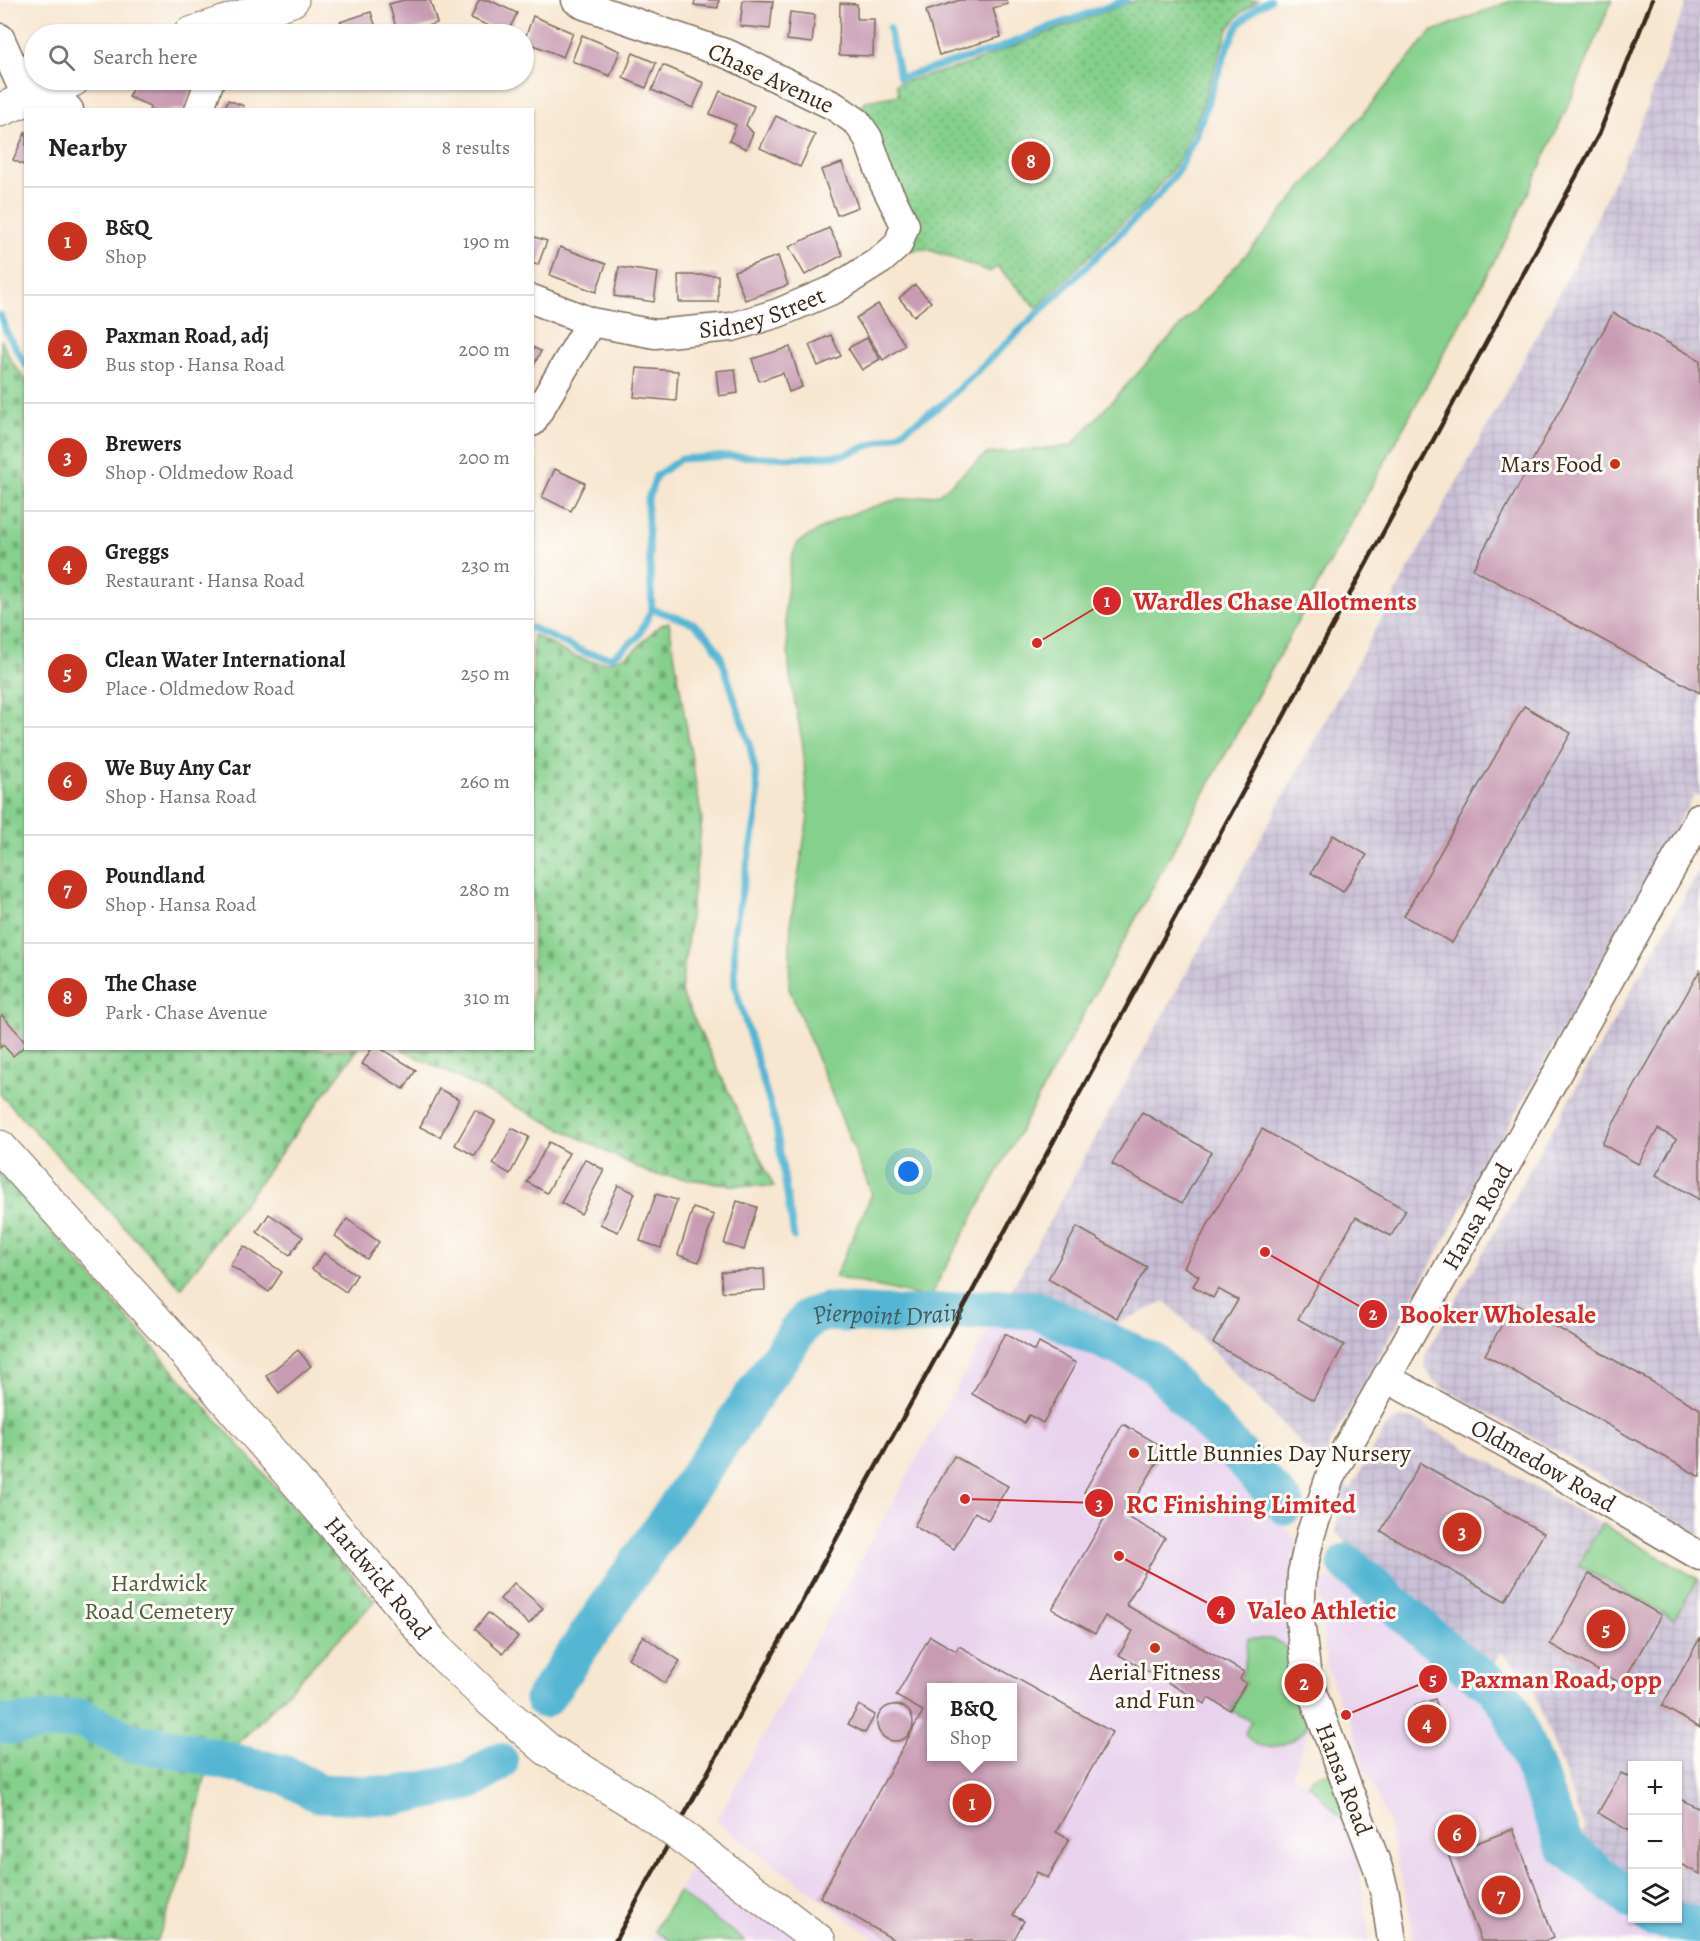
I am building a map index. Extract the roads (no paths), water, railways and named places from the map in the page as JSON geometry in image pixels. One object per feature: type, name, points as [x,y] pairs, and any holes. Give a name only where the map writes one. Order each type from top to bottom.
[{"type":"main road","points":[[221,24],[251,7],[292,0]]},
{"type":"main road","name":"Hardwick Road","points":[[0,1147],[189,1357],[376,1574],[435,1647],[489,1699],[547,1749],[644,1809],[819,1941]]},
{"type":"street","name":"Chase Avenue","points":[[576,0],[584,5],[730,55],[834,106],[857,122],[868,138],[884,183],[905,225]]},
{"type":"street","points":[[0,38],[24,69]]},
{"type":"street","points":[[200,108],[206,90]]},
{"type":"street","name":"Sidney Street","points":[[534,300],[591,322],[655,333],[732,327],[777,313],[835,289],[881,260],[898,245],[905,225]]},
{"type":"street","points":[[534,419],[591,322]]},
{"type":"street","name":"Hansa Road","points":[[1392,1941],[1385,1894],[1378,1868],[1312,1695],[1306,1670],[1300,1620],[1302,1573],[1317,1513],[1330,1477],[1700,817]]},
{"type":"street","name":"Oldmedow Road","points":[[1386,1378],[1511,1446],[1700,1556]]},
{"type":"waterway","points":[[889,28],[900,78],[997,49],[1127,0]]},
{"type":"waterway","points":[[794,1237],[775,1121],[735,987],[734,933],[756,818],[758,797],[755,770],[749,743],[720,654],[708,636],[693,623],[652,609],[647,502],[656,476],[680,459],[729,456],[794,458],[844,455],[897,435],[944,403],[1159,195],[1178,171],[1196,135],[1229,43],[1239,24],[1257,7],[1270,0]]},
{"type":"waterway","points":[[0,315],[7,333],[24,362]]},
{"type":"waterway","points":[[534,629],[586,653],[612,657],[638,637],[652,609]]},
{"type":"waterway","name":"Pierpoint Drain","points":[[544,1699],[800,1328],[810,1317],[826,1312],[907,1316],[1000,1308],[1036,1310],[1153,1362],[1285,1505]]},
{"type":"waterway","name":"Pierpoint Drain","points":[[1347,1563],[1455,1658],[1495,1687],[1510,1707],[1565,1846],[1628,1898]]},
{"type":"waterway","points":[[0,1723],[10,1725],[81,1718],[132,1743],[172,1748],[286,1775],[318,1793],[395,1796],[471,1780],[499,1762]]},
{"type":"waterway","name":"Pierpoint Drain","points":[[1682,1923],[1700,1926]]},
{"type":"railway","points":[[615,1941],[966,1303],[1599,134],[1652,0]]},
{"type":"place","name":"The Chase","points":[[1031,161]]},
{"type":"place","name":"Mars Food","points":[[1615,464]]},
{"type":"place","name":"Wardles Chase Allotments","points":[[1037,643]]},
{"type":"place","name":"Booker Wholesale","points":[[1265,1252]]},
{"type":"place","name":"Little Bunnies Day Nursery","points":[[1134,1453]]},
{"type":"place","name":"RC Finishing Limited","points":[[965,1499]]},
{"type":"place","name":"Brewers","points":[[1462,1532]]},
{"type":"place","name":"Valeo Athletic","points":[[1119,1556]]},
{"type":"place","name":"Clean Water International","points":[[1606,1629]]},
{"type":"place","name":"Aerial Fitness and Fun","points":[[1155,1648]]},
{"type":"place","name":"Paxman Road, adj","points":[[1304,1683]]},
{"type":"place","name":"Paxman Road, opp","points":[[1346,1715]]},
{"type":"place","name":"Greggs","points":[[1427,1724]]},
{"type":"place","name":"B&Q","points":[[972,1803]]},
{"type":"place","name":"We Buy Any Car","points":[[1457,1834]]},
{"type":"place","name":"Poundland","points":[[1501,1895]]},
{"type":"park label","name":"Hardwick Road Cemetery","points":[[159,1597]]}]
